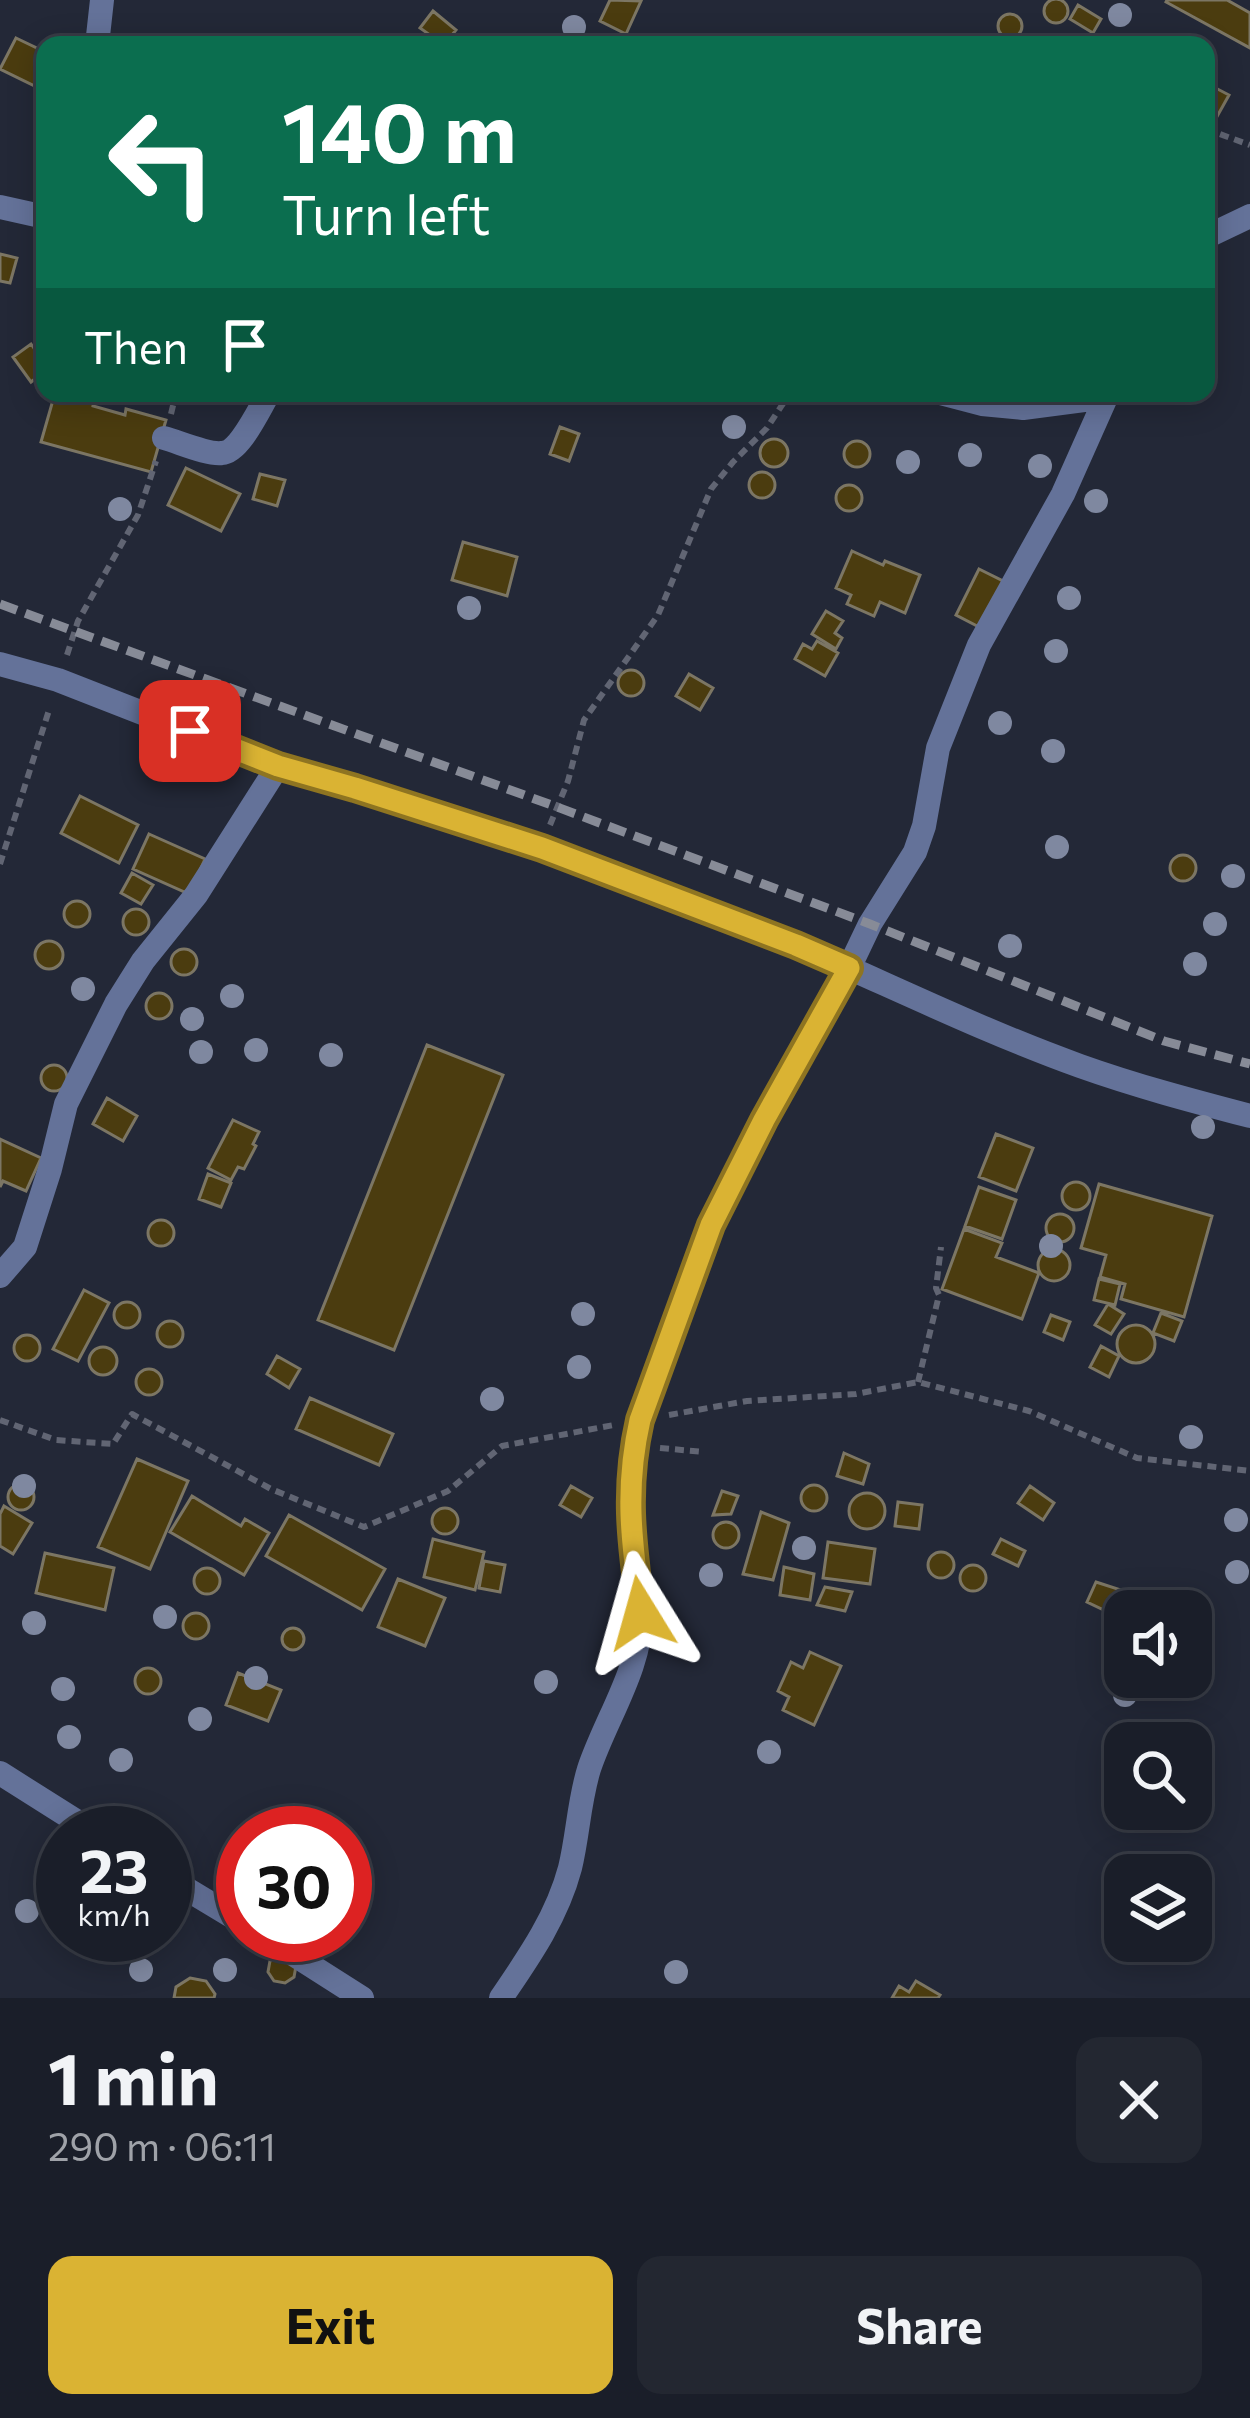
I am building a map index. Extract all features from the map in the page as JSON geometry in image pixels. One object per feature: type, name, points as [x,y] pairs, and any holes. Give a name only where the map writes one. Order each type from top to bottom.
[{"type":"street","points":[[99,36],[102,0]]},
{"type":"street","points":[[0,207],[36,215]]},
{"type":"street","points":[[1215,233],[1250,216]]},
{"type":"street","points":[[164,438],[226,454],[236,447],[264,402]]},
{"type":"street","points":[[974,402],[1023,408],[1062,402]]},
{"type":"street","points":[[501,1998],[533,1951],[561,1894],[589,1770],[638,1644],[641,1613],[630,1528],[633,1452],[640,1420],[711,1225],[870,924],[915,851],[938,748],[979,645],[1063,494],[1104,402]]},
{"type":"street","points":[[0,664],[58,680],[278,766],[542,848],[796,945],[1079,1066],[1250,1117]]},
{"type":"street","points":[[0,1276],[25,1247],[66,1104],[116,1004],[142,961],[196,895],[278,766]]},
{"type":"street","points":[[0,1773],[52,1806]]},
{"type":"street","points":[[305,1962],[362,1998]]},
{"type":"path","points":[[1215,132],[1250,145]]},
{"type":"path","points":[[0,864],[78,621],[138,515],[174,402]]},
{"type":"path","points":[[542,848],[568,781],[584,720],[658,615],[711,489],[767,428],[784,402]]},
{"type":"path","points":[[918,1382],[939,1295],[941,1247]]},
{"type":"path","points":[[633,1452],[666,1447],[704,1452]]},
{"type":"building","points":[[1056,-1],[1065,2],[1065,20],[1056,23],[1047,20],[1044,11],[1047,2]]},
{"type":"building","points":[[610,0],[641,1],[626,34],[600,21]]},
{"type":"building","points":[[1227,0],[1250,13],[1250,48],[1166,2]]},
{"type":"building","points":[[1078,5],[1101,19],[1093,33],[1070,19]]},
{"type":"building","points":[[433,11],[456,30],[451,36],[431,36],[420,28]]},
{"type":"building","points":[[1015,15],[1021,21],[1019,35],[1001,35],[1001,17]]},
{"type":"building","points":[[16,38],[36,48],[36,87],[0,69]]},
{"type":"building","points":[[1215,88],[1229,95],[1215,120]]},
{"type":"building","points":[[0,254],[17,258],[10,283],[0,281]]},
{"type":"building","points":[[31,344],[36,351],[36,378],[31,382],[13,357]]},
{"type":"building","points":[[52,402],[94,402],[93,406],[125,415],[126,409],[166,420],[151,472],[41,442]]},
{"type":"building","points":[[560,427],[579,434],[569,461],[550,454]]},
{"type":"building","points":[[774,439],[784,443],[788,453],[784,463],[774,467],[764,463],[760,453],[764,443]]},
{"type":"building","points":[[857,441],[867,444],[867,464],[857,467],[847,464],[844,454],[847,444]]},
{"type":"building","points":[[186,468],[240,494],[221,531],[168,505]]},
{"type":"building","points":[[762,472],[775,485],[762,498],[749,485]]},
{"type":"building","points":[[260,474],[285,480],[277,506],[253,499]]},
{"type":"building","points":[[849,485],[862,498],[849,511],[836,498]]},
{"type":"building","points":[[463,542],[517,557],[507,596],[452,580]]},
{"type":"building","points":[[852,551],[920,575],[905,613],[880,602],[874,616],[847,604],[851,595],[836,588]]},
{"type":"building","points":[[979,569],[1005,582],[981,628],[956,615]]},
{"type":"building","points":[[826,611],[843,621],[835,633],[842,638],[836,649],[812,634]]},
{"type":"building","points":[[817,641],[838,653],[825,676],[795,659],[803,644],[812,649]]},
{"type":"building","points":[[631,670],[644,683],[631,696],[618,683]]},
{"type":"building","points":[[689,674],[713,688],[700,710],[676,696]]},
{"type":"building","points":[[80,796],[138,825],[119,863],[61,833]]},
{"type":"building","points":[[149,834],[205,859],[189,894],[133,869]]},
{"type":"building","points":[[1183,855],[1196,868],[1183,881],[1170,868]]},
{"type":"building","points":[[132,873],[153,885],[141,904],[121,893]]},
{"type":"building","points":[[77,901],[90,914],[77,927],[64,914]]},
{"type":"building","points":[[136,909],[149,922],[136,935],[123,922]]},
{"type":"building","points":[[49,941],[59,945],[63,955],[59,965],[49,969],[39,965],[35,955],[39,945]]},
{"type":"building","points":[[184,949],[197,962],[184,975],[171,962]]},
{"type":"building","points":[[159,993],[172,1006],[159,1019],[146,1006]]},
{"type":"building","points":[[427,1045],[503,1075],[394,1350],[318,1320]]},
{"type":"building","points":[[54,1065],[67,1078],[54,1091],[41,1078]]},
{"type":"building","points":[[107,1098],[137,1116],[123,1141],[93,1124]]},
{"type":"building","points":[[233,1120],[259,1132],[244,1169],[238,1167],[231,1180],[208,1168]]},
{"type":"building","points":[[996,1134],[1033,1148],[1016,1191],[979,1177]]},
{"type":"building","points":[[0,1139],[41,1158],[26,1191],[3,1181],[0,1187]]},
{"type":"building","points":[[208,1174],[231,1183],[221,1207],[199,1199]]},
{"type":"building","points":[[1076,1182],[1086,1186],[1090,1196],[1086,1206],[1076,1210],[1066,1206],[1062,1196],[1066,1186]]},
{"type":"building","points":[[1099,1184],[1212,1216],[1184,1317],[1121,1299],[1125,1284],[1100,1277],[1106,1255],[1081,1248]]},
{"type":"building","points":[[979,1187],[1016,1200],[1002,1239],[965,1226]]},
{"type":"building","points":[[1060,1214],[1070,1218],[1074,1228],[1070,1238],[1060,1242],[1050,1238],[1046,1228],[1050,1218]]},
{"type":"building","points":[[161,1220],[174,1233],[161,1246],[148,1233]]},
{"type":"building","points":[[964,1229],[1002,1243],[996,1257],[1039,1273],[1022,1319],[942,1289]]},
{"type":"building","points":[[1054,1249],[1065,1254],[1070,1265],[1065,1276],[1054,1281],[1043,1276],[1038,1265],[1043,1254]]},
{"type":"building","points":[[1099,1279],[1120,1284],[1115,1305],[1094,1300]]},
{"type":"building","points":[[84,1290],[109,1303],[78,1361],[53,1349]]},
{"type":"building","points":[[127,1302],[137,1305],[137,1325],[127,1328],[117,1325],[114,1315],[117,1305]]},
{"type":"building","points":[[1108,1304],[1124,1314],[1111,1334],[1095,1325]]},
{"type":"building","points":[[1161,1313],[1182,1321],[1174,1341],[1153,1333]]},
{"type":"building","points":[[1051,1315],[1070,1322],[1063,1340],[1044,1332]]},
{"type":"building","points":[[170,1321],[183,1334],[170,1347],[157,1334]]},
{"type":"building","points":[[1136,1325],[1150,1330],[1155,1344],[1150,1358],[1136,1363],[1122,1358],[1117,1344],[1122,1330]]},
{"type":"building","points":[[27,1335],[40,1348],[27,1361],[14,1348]]},
{"type":"building","points":[[1101,1346],[1119,1356],[1109,1377],[1090,1367]]},
{"type":"building","points":[[103,1347],[113,1351],[117,1361],[113,1371],[103,1375],[93,1371],[89,1361],[93,1351]]},
{"type":"building","points":[[277,1356],[300,1369],[289,1388],[267,1374]]},
{"type":"building","points":[[149,1369],[162,1382],[149,1395],[136,1382]]},
{"type":"building","points":[[310,1398],[393,1434],[379,1465],[296,1429]]},
{"type":"building","points":[[844,1453],[869,1464],[863,1484],[837,1476]]},
{"type":"building","points":[[137,1459],[188,1481],[150,1569],[98,1547]]},
{"type":"building","points":[[21,1484],[34,1497],[21,1510],[8,1497]]},
{"type":"building","points":[[814,1485],[827,1498],[814,1511],[801,1498]]},
{"type":"building","points":[[571,1486],[592,1498],[581,1517],[560,1505]]},
{"type":"building","points":[[1030,1486],[1054,1503],[1043,1520],[1018,1503]]},
{"type":"building","points":[[722,1491],[738,1496],[731,1514],[713,1515]]},
{"type":"building","points":[[867,1493],[880,1498],[885,1511],[880,1524],[867,1529],[854,1524],[849,1511],[854,1498]]},
{"type":"building","points":[[192,1496],[241,1526],[245,1519],[269,1533],[244,1575],[170,1532]]},
{"type":"building","points":[[898,1502],[922,1505],[919,1529],[895,1526]]},
{"type":"building","points":[[4,1506],[32,1523],[13,1554],[0,1546]]},
{"type":"building","points":[[445,1508],[458,1521],[445,1534],[432,1521]]},
{"type":"building","points":[[761,1512],[789,1523],[773,1580],[743,1574]]},
{"type":"building","points":[[289,1515],[385,1569],[362,1610],[266,1556]]},
{"type":"building","points":[[726,1522],[739,1535],[726,1548],[713,1535]]},
{"type":"building","points":[[433,1539],[484,1552],[475,1590],[424,1577]]},
{"type":"building","points":[[1001,1539],[1025,1551],[1018,1566],[993,1554]]},
{"type":"building","points":[[828,1542],[875,1549],[870,1584],[823,1578]]},
{"type":"building","points":[[941,1552],[954,1565],[941,1578],[928,1565]]},
{"type":"building","points":[[45,1553],[114,1568],[105,1610],[36,1593]]},
{"type":"building","points":[[484,1561],[505,1565],[500,1592],[479,1588]]},
{"type":"building","points":[[973,1565],[986,1578],[973,1591],[960,1578]]},
{"type":"building","points":[[784,1567],[814,1574],[810,1600],[780,1595]]},
{"type":"building","points":[[207,1568],[220,1581],[207,1594],[194,1581]]},
{"type":"building","points":[[398,1579],[445,1598],[425,1646],[378,1627]]},
{"type":"building","points":[[1096,1582],[1121,1590],[1104,1590],[1104,1610],[1087,1602]]},
{"type":"building","points":[[825,1587],[852,1592],[845,1611],[817,1605]]},
{"type":"building","points":[[196,1613],[206,1616],[206,1636],[196,1639],[186,1636],[183,1626],[186,1616]]},
{"type":"building","points":[[293,1628],[304,1639],[293,1650],[282,1639]]},
{"type":"building","points":[[810,1652],[841,1666],[814,1725],[783,1710],[789,1697],[778,1691],[791,1662],[803,1668]]},
{"type":"building","points":[[148,1668],[161,1681],[148,1694],[135,1681]]},
{"type":"building","points":[[238,1673],[281,1690],[268,1721],[226,1705]]},
{"type":"building","points":[[270,1962],[296,1966],[294,1977],[285,1983],[274,1981],[268,1972]]},
{"type":"building","points":[[190,1978],[206,1981],[214,1998],[174,1998],[176,1987]]},
{"type":"building","points":[[916,1981],[938,1998],[892,1998],[899,1986],[909,1992]]},
{"type":"railway","points":[[0,604],[870,924],[1164,1041],[1250,1064]]},
{"type":"route","points":[[190,731],[278,766],[542,848],[849,968],[711,1225],[640,1420],[629,1500],[641,1613]]}]
